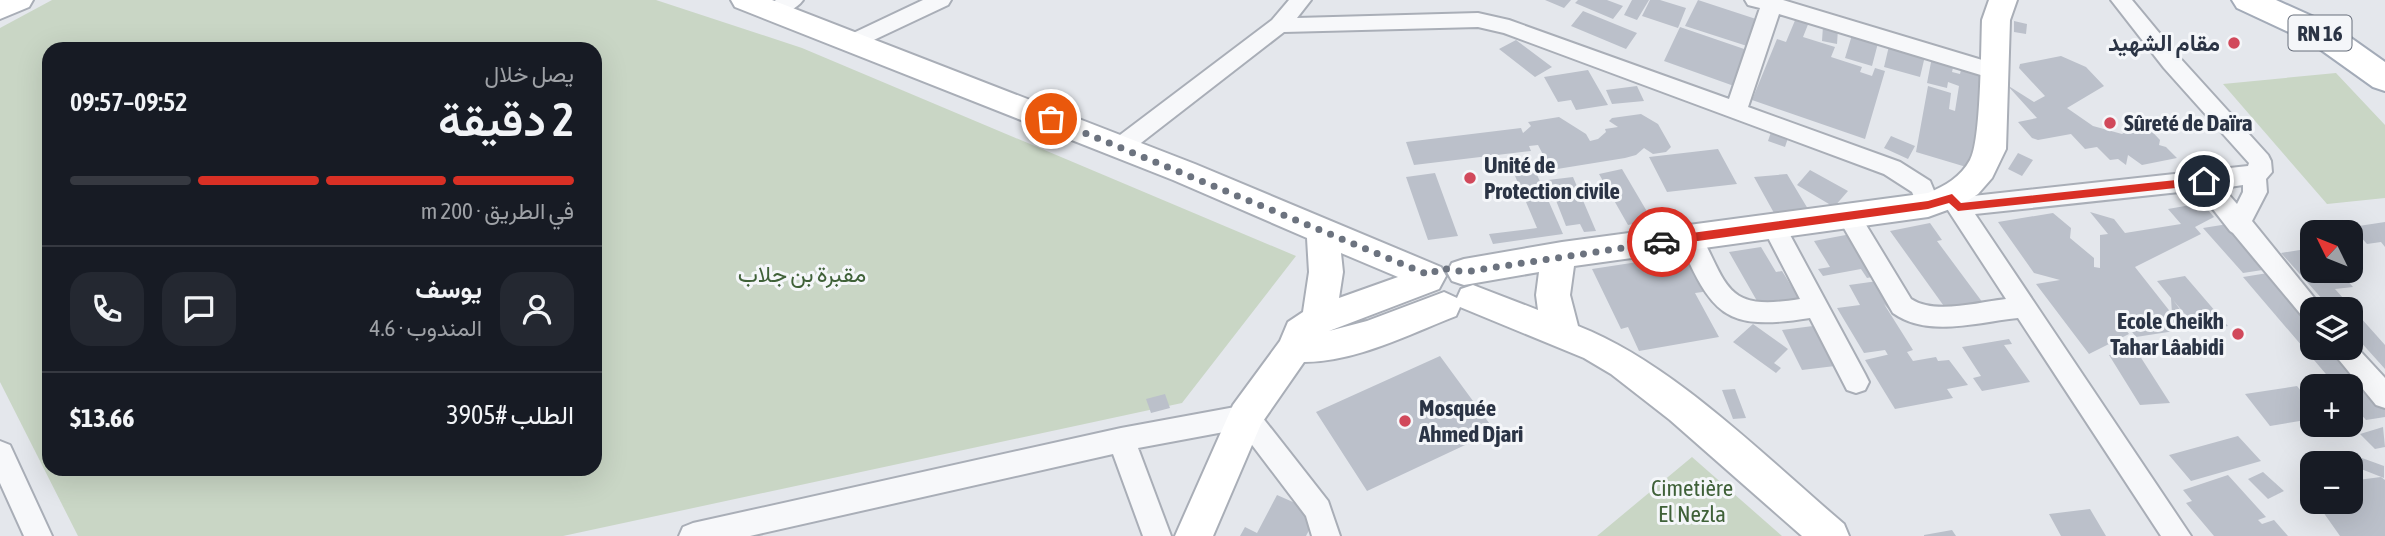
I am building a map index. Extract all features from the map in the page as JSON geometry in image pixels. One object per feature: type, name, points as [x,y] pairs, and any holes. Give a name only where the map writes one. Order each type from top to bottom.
[{"type":"main road","name":"RN 16","points":[[2248,0],[2322,34],[2385,79]]},
{"type":"main road","name":"RN 16","points":[[2294,0],[2345,26],[2385,56]]},
{"type":"main road","points":[[1194,536],[1217,487],[1245,415],[1295,347],[1300,332],[1318,319],[1562,255],[1946,203],[1978,174],[1991,149],[1996,20],[2001,1]]},
{"type":"main road","points":[[770,3],[855,41],[1323,230],[1447,287],[1596,348],[1654,386],[1830,536]]},
{"type":"main road","points":[[1318,319],[1326,272],[1323,230]]},
{"type":"main road","points":[[1562,255],[1553,276],[1552,292],[1554,310],[1564,335]]},
{"type":"main road","points":[[1295,347],[1312,349],[1341,342],[1447,287]]},
{"type":"street","points":[[855,41],[942,0]]},
{"type":"street","points":[[1120,147],[1279,26],[1301,0]]},
{"type":"street","points":[[1946,203],[2204,181],[2254,175],[2262,168],[2260,162],[2172,63],[2121,0]]},
{"type":"street","points":[[1737,110],[1766,2],[1994,71]]},
{"type":"street","points":[[1279,26],[1491,21],[1904,173],[1946,203],[2026,307],[2177,536]]},
{"type":"street","points":[[2238,225],[2255,192],[2254,175]]},
{"type":"street","points":[[2204,181],[2301,297]]},
{"type":"street","points":[[1849,216],[1902,306],[1915,315],[1936,317],[2026,307]]},
{"type":"street","points":[[1774,226],[1856,382]]},
{"type":"street","points":[[1690,238],[1715,291],[1736,311],[1756,315],[1815,307]]},
{"type":"street","points":[[2354,360],[2385,397]]},
{"type":"street","points":[[693,536],[775,527],[1121,440],[1245,415],[1318,510],[1326,536]]},
{"type":"street","points":[[1121,440],[1157,536]]},
{"type":"street","points":[[0,453],[38,536]]},
{"type":"green space","name":"مقبرة بن جلاب","points":[[52,0],[656,0],[802,48],[1296,256],[1182,403],[563,536],[78,536],[48,476],[602,476],[602,42],[42,42],[42,465],[0,382],[0,28]]},
{"type":"green space","points":[[2336,73],[2385,125],[2385,198],[2327,204],[2223,84]]},
{"type":"green space","name":"Cimetière El Nezla","points":[[1692,457],[1782,536],[1597,536]]},
{"type":"building","points":[[1545,0],[1571,0],[1564,8]]},
{"type":"building","points":[[1578,0],[1607,0],[1623,6],[1613,19],[1575,3]]},
{"type":"building","points":[[1632,0],[1649,0],[1637,20],[1624,15]]},
{"type":"building","points":[[1650,0],[1660,0],[1686,8],[1678,28],[1642,16]]},
{"type":"building","points":[[1698,0],[1759,20],[1747,46],[1685,26]]},
{"type":"building","points":[[1583,11],[1637,33],[1626,49],[1571,26]]},
{"type":"building","points":[[1796,18],[1809,22],[1803,37],[1835,47],[1831,57],[1862,67],[1860,72],[1872,76],[1875,68],[1885,71],[1865,139],[1752,100],[1777,39],[1786,42]]},
{"type":"building","points":[[2014,21],[2027,24],[2026,34],[2014,32]]},
{"type":"building","points":[[1823,26],[1838,29],[1837,44],[1822,41]]},
{"type":"building","points":[[1680,27],[1750,51],[1734,86],[1664,61]]},
{"type":"building","points":[[1852,35],[1878,43],[1872,66],[1845,58]]},
{"type":"building","points":[[1516,40],[1552,67],[1535,77],[1499,49]]},
{"type":"building","points":[[1889,46],[1925,56],[1920,77],[1884,67]]},
{"type":"building","points":[[2061,56],[2086,67],[2104,86],[2067,108],[2093,126],[2122,134],[2143,122],[2160,140],[2159,145],[2166,147],[2177,158],[2142,165],[2128,155],[2126,165],[2118,159],[2110,160],[2097,147],[2085,149],[2071,134],[2038,140],[2032,138],[2018,122],[2037,118],[2007,85],[2034,102],[2045,96],[2019,68],[2020,64]]},
{"type":"building","points":[[1932,57],[1954,63],[1952,72],[1960,74],[1962,66],[1988,73],[1973,169],[1916,152],[1928,86],[1951,93],[1949,109],[1955,111],[1959,86],[1948,82],[1947,88],[1927,83]]},
{"type":"building","points":[[1588,70],[1608,105],[1576,110],[1571,100],[1558,102],[1544,77]]},
{"type":"building","points":[[1637,86],[1644,101],[1612,104],[1606,90]]},
{"type":"building","points":[[1641,114],[1658,124],[1671,147],[1666,152],[1653,154],[1644,148],[1636,155],[1625,158],[1551,170],[1538,145],[1529,146],[1531,151],[1414,165],[1406,142],[1521,128],[1523,133],[1531,126],[1528,122],[1559,117],[1586,134],[1590,141],[1598,139],[1606,132],[1605,129],[1618,127],[1609,121],[1612,118]]},
{"type":"building","points":[[1772,129],[1789,135],[1785,147],[1768,141]]},
{"type":"building","points":[[1891,136],[1915,146],[1908,159],[1884,148]]},
{"type":"building","points":[[1718,149],[1737,184],[1667,192],[1649,157]]},
{"type":"building","points":[[2018,153],[2033,160],[2022,176],[2008,169]]},
{"type":"building","points":[[1531,161],[1563,234],[1493,244],[1489,234],[1537,228],[1510,164]]},
{"type":"building","points":[[1622,169],[1652,220],[1628,225],[1599,174]]},
{"type":"building","points":[[1810,170],[1848,191],[1834,207],[1797,185]]},
{"type":"building","points":[[1435,173],[1458,236],[1428,240],[1406,177]]},
{"type":"building","points":[[1787,174],[1808,209],[1774,213],[1754,177]]},
{"type":"building","points":[[1573,177],[1596,231],[1584,232],[1580,224],[1566,226],[1548,180]]},
{"type":"building","points":[[2202,203],[2214,217],[2195,227],[2201,234],[2135,267],[2172,314],[2171,298],[2157,281],[2185,276],[2228,326],[2200,332],[2173,300],[2194,328],[2136,337],[2115,310],[2115,316],[2129,334],[2089,354],[2036,284],[2060,280],[2034,273],[1998,222],[2053,213],[2071,228],[2070,238],[2094,258],[2094,267],[2100,268],[2100,235],[2108,234],[2090,212],[2114,219],[2125,233],[2181,224],[2168,209]]},
{"type":"building","points":[[2385,222],[2385,247],[2381,242],[2367,244],[2363,239],[2363,225]]},
{"type":"building","points":[[1930,223],[1942,240],[1937,241],[1983,303],[1946,309],[1890,231]]},
{"type":"building","points":[[2228,224],[2269,269],[2243,273],[2203,228]]},
{"type":"building","points":[[1851,234],[1878,276],[1867,278],[1861,269],[1823,276],[1818,269],[1830,267],[1814,241]]},
{"type":"building","points":[[1761,247],[1776,272],[1782,271],[1805,308],[1765,315],[1729,252]]},
{"type":"building","points":[[2300,250],[2300,274],[2281,253]]},
{"type":"building","points":[[1690,254],[1710,291],[1695,293],[1719,337],[1639,351],[1628,327],[1621,329],[1592,269]]},
{"type":"building","points":[[2268,273],[2300,309],[2300,344],[2243,277]]},
{"type":"building","points":[[1885,280],[1906,313],[1894,315],[1884,304],[1913,350],[1907,352],[1913,361],[1936,357],[1938,361],[1949,360],[1968,385],[1947,389],[1953,398],[1895,409],[1865,360],[1888,355],[1885,350],[1864,353],[1837,308],[1860,305],[1849,285]]},
{"type":"building","points":[[2309,284],[2350,284],[2353,287],[2335,289],[2342,297],[2320,297]]},
{"type":"building","points":[[2363,320],[2385,345],[2385,369],[2363,344]]},
{"type":"building","points":[[1753,324],[1788,349],[1774,363],[1781,368],[1776,373],[1733,342]]},
{"type":"building","points":[[1813,326],[1835,366],[1802,370],[1782,330]]},
{"type":"building","points":[[2009,339],[2012,344],[2004,345],[2030,382],[1982,391],[1973,378],[1981,376],[1962,347]]},
{"type":"building","points":[[2138,353],[2170,403],[2140,405],[2109,355]]},
{"type":"building","name":"Mosquée Ahmed Djari","points":[[1440,356],[1495,431],[1367,491],[1316,412]]},
{"type":"building","points":[[2314,360],[2344,360],[2356,374],[2326,374]]},
{"type":"building","points":[[2363,382],[2385,407],[2385,417],[2366,420],[2363,417]]},
{"type":"building","points":[[2297,386],[2300,390],[2300,421],[2270,426],[2245,394]]},
{"type":"building","points":[[1735,389],[1746,418],[1733,419],[1722,390]]},
{"type":"building","points":[[1165,394],[1170,408],[1151,413],[1146,399]]},
{"type":"building","points":[[2383,427],[2385,447],[2375,449],[2363,437],[2363,433]]},
{"type":"building","points":[[2238,436],[2261,461],[2191,481],[2169,455]]},
{"type":"building","points":[[2363,458],[2384,466],[2384,478],[2363,470]]},
{"type":"building","points":[[2263,472],[2284,491],[2268,499],[2248,479]]},
{"type":"building","points":[[2228,475],[2266,517],[2258,520],[2262,524],[2274,520],[2288,536],[2214,536],[2186,503],[2192,501],[2183,490]]},
{"type":"building","points":[[2381,477],[2385,480],[2385,536],[2340,536],[2324,514],[2363,514],[2363,479]]},
{"type":"building","points":[[1277,495],[1318,513],[1306,536],[1240,536],[1245,527],[1257,533]]},
{"type":"building","points":[[2090,509],[2106,536],[2061,536],[2049,514]]},
{"type":"building","points":[[1952,530],[1956,536],[1924,536],[1924,535]]},
{"type":"way so far","points":[[1051,119],[1429,275],[1441,268],[1464,272],[1562,255],[1662,242]]},
{"type":"place","name":"مقام الشهيد","points":[[2234,43]]},
{"type":"place","name":"Sûreté de Daïra","points":[[2110,123]]},
{"type":"place","name":"Unité de Protection civile","points":[[1470,178]]},
{"type":"place","name":"Ecole Cheikh Tahar Lâabidi","points":[[2238,334]]},
{"type":"place","name":"Mosquée Ahmed Djari","points":[[1405,421]]},
{"type":"route","points":[[1662,242],[1928,205],[1952,198],[1958,207],[2204,181]]}]
